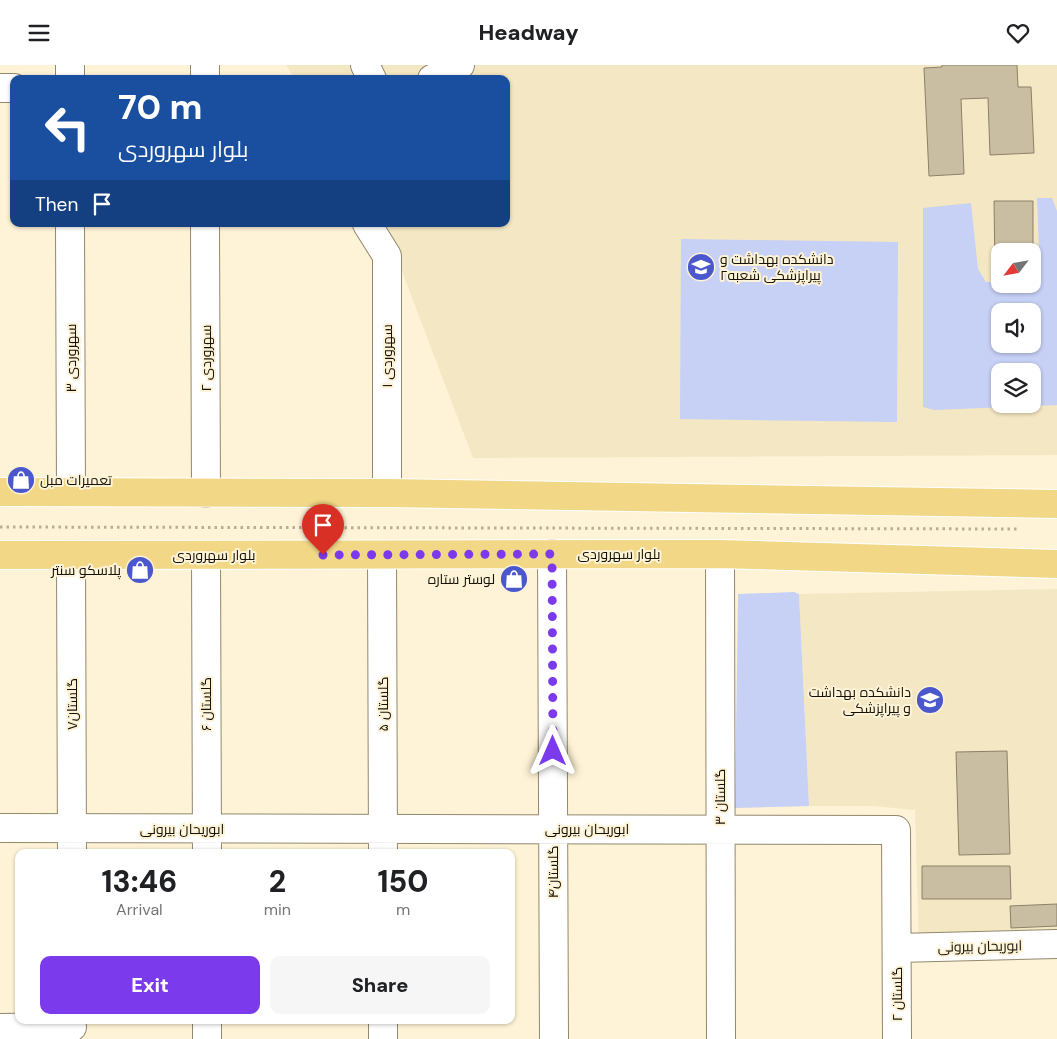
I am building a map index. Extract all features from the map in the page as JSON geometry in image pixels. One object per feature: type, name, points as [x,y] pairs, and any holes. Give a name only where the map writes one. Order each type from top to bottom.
[{"type":"main road","points":[[0,492],[387,493],[1056,504]]},
{"type":"main road","name":"بلوار سهروردی","points":[[0,555],[720,554],[1055,562]]},
{"type":"street","points":[[440,75],[460,65]]},
{"type":"street","name":"سهروردی ۳","points":[[70,227],[71,492]]},
{"type":"street","name":"سهروردی ۲","points":[[205,227],[206,493]]},
{"type":"street","name":"سهروردی ۱","points":[[369,227],[388,256],[387,493]]},
{"type":"street","name":"گلستان۴","points":[[552,554],[554,1039]]},
{"type":"street","name":"گلستان ۳","points":[[720,554],[721,1039]]},
{"type":"street","name":"گلستان۷","points":[[71,555],[72,841]]},
{"type":"street","name":"گلستان ۶","points":[[206,555],[207,841]]},
{"type":"street","name":"گلستان ۵","points":[[382,555],[383,841]]},
{"type":"street","name":"ابوریحان بیرونی","points":[[0,828],[72,841],[383,841],[553,829],[896,830],[897,948],[1057,944]]},
{"type":"street","name":"گلستان ۲","points":[[897,948],[897,1039]]},
{"type":"street","points":[[207,1024],[207,1039]]},
{"type":"street","points":[[383,1024],[384,1039]]},
{"type":"street","points":[[0,1027],[72,1029]]},
{"type":"path","points":[[0,527],[1028,529]]},
{"type":"shaded area","name":"دانشکده بهداشت و پیراپزشکى شعبه۲","points":[[286,65],[1057,65],[1057,455],[473,458],[385,227],[510,227],[510,75],[292,75]]},
{"type":"shaded area","points":[[1037,198],[1052,198],[1057,211],[1057,405],[1041,406],[1041,363],[991,363],[991,408],[934,410],[923,407],[923,208],[971,203],[978,269],[986,282],[991,282],[991,293],[1041,293],[1041,243],[1039,243]]},
{"type":"shaded area","points":[[681,239],[898,242],[897,422],[680,419]]},
{"type":"shaded area","name":"دانشکده بهداشت و پیراپزشکی","points":[[1057,589],[1057,944],[919,948],[915,810],[873,806],[809,806],[799,594]]},
{"type":"shaded area","points":[[794,592],[799,594],[809,806],[735,808],[738,594]]},
{"type":"building","points":[[942,65],[1017,65],[1018,87],[1031,87],[1034,153],[990,155],[988,98],[961,99],[964,174],[929,176],[924,68],[942,67]]},
{"type":"building","points":[[994,201],[1033,201],[1033,243],[995,243]]},
{"type":"building","points":[[1007,751],[1010,854],[959,855],[956,752]]},
{"type":"building","points":[[922,866],[1010,866],[1011,899],[922,899]]},
{"type":"building","points":[[1057,904],[1057,926],[1011,928],[1010,906]]},
{"type":"place","name":"دانشکده بهداشت و پیراپزشکى شعبه۲","points":[[701,267]]},
{"type":"place","name":"تعمیرات مبل","points":[[21,480]]},
{"type":"place","name":"پلاسکو سنتر","points":[[140,570]]},
{"type":"place","name":"لوستر ستاره","points":[[514,579]]},
{"type":"place","name":"دانشکده بهداشت و پیراپزشکی","points":[[930,700]]},
{"type":"route","points":[[323,555],[552,554],[553,751]]}]
